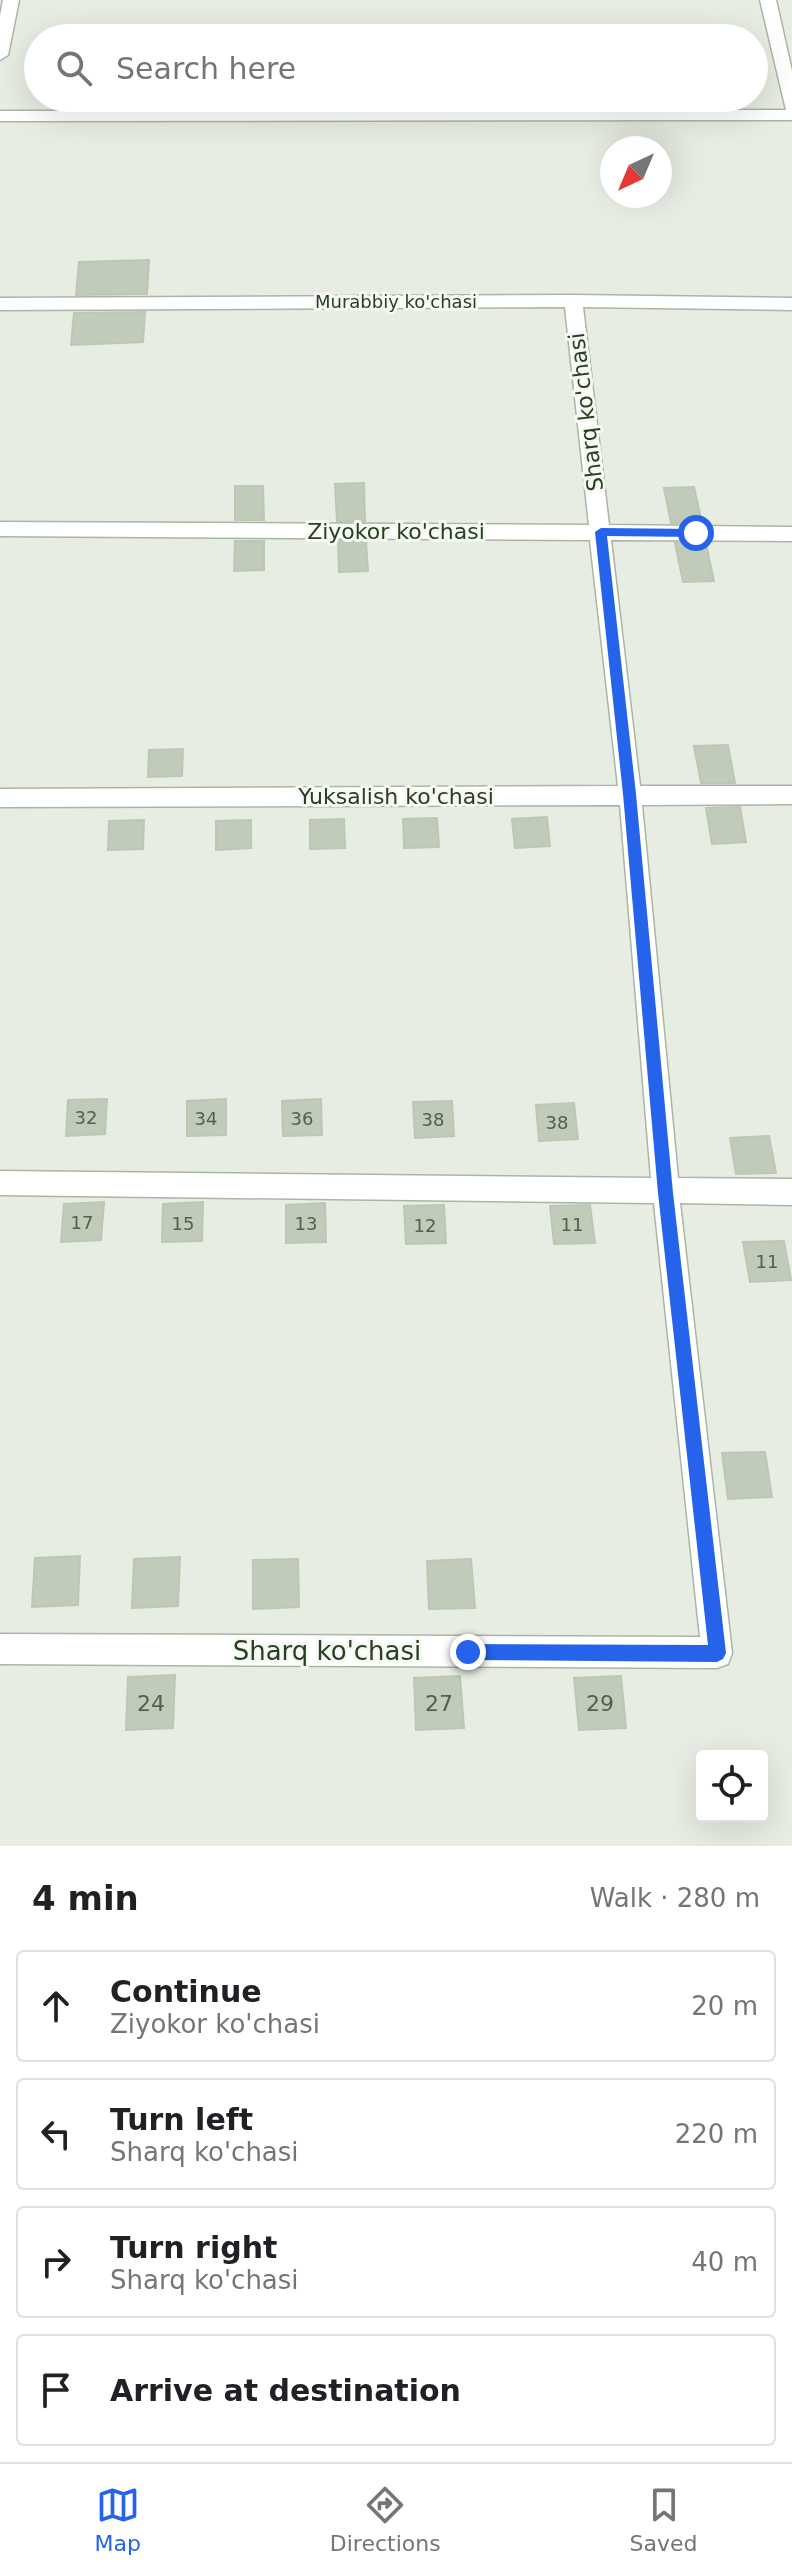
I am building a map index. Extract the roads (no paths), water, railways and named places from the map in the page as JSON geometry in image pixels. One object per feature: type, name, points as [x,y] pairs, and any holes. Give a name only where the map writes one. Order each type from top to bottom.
[{"type":"street","points":[[0,55],[11,0]]},
{"type":"street","points":[[768,0],[792,107]]},
{"type":"street","points":[[0,116],[792,115]]},
{"type":"street","name":"Murabbiy ko'chasi","points":[[0,304],[573,301],[792,304]]},
{"type":"street","name":"Sharq ko'chasi","points":[[0,1649],[717,1653],[666,1193],[630,794],[573,301]]},
{"type":"street","name":"Ziyokor ko'chasi","points":[[0,529],[792,534]]},
{"type":"street","name":"Yuksalish ko'chasi","points":[[0,798],[792,795]]},
{"type":"street","points":[[0,1183],[666,1193],[792,1192]]}]
